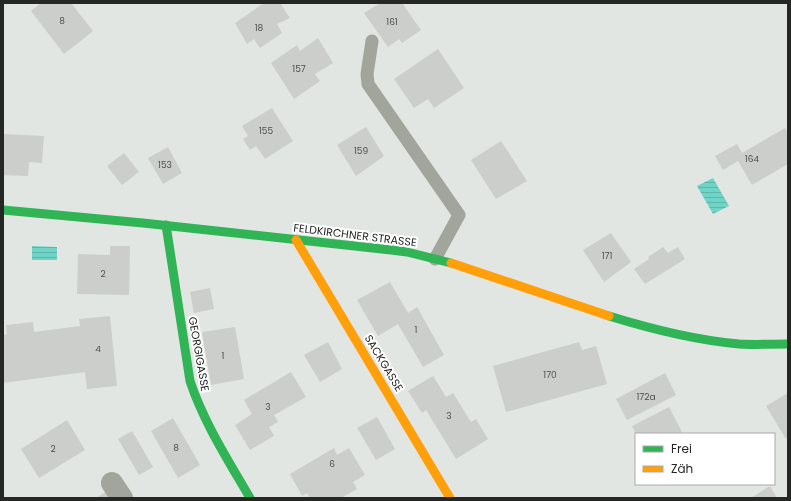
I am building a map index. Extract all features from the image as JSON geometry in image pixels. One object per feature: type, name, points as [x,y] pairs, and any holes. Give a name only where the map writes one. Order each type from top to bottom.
[{"type":"street","name":"FELDKIRCHNER STRASSE","points":[[3,210],[166,225],[405,252],[462,266],[601,313],[695,339],[734,344],[788,344]]},
{"type":"street","name":"GEORGIGASSE","points":[[166,225],[190,381],[195,399],[250,498]]},
{"type":"street","name":"SACKGASSE","points":[[296,240],[450,498]]},
{"type":"lane","points":[[372,42],[367,74],[368,84],[459,216],[435,259]]},
{"type":"water","points":[[713,178],[729,206],[713,214],[697,186]]},
{"type":"water","points":[[32,246],[57,247],[57,260],[32,260]]},
{"type":"building","points":[[41,3],[71,3],[93,31],[64,54],[31,11]]},
{"type":"building","points":[[264,3],[280,3],[290,18],[277,24],[282,33],[260,48],[254,39],[247,44],[235,23]]},
{"type":"building","points":[[380,3],[402,3],[421,30],[402,43],[399,39],[388,47],[364,13]]},
{"type":"building","points":[[318,38],[333,63],[315,74],[320,81],[294,99],[271,63],[297,45],[300,51]]},
{"type":"building","points":[[438,49],[464,88],[434,108],[428,99],[414,108],[394,79]]},
{"type":"building","points":[[272,108],[293,141],[265,159],[256,146],[250,150],[243,139],[248,136],[242,126]]},
{"type":"building","points":[[366,127],[384,156],[356,176],[337,145]]},
{"type":"building","points":[[785,128],[788,133],[788,164],[752,185],[738,161],[723,170],[715,156],[737,144],[742,153]]},
{"type":"building","points":[[4,134],[44,136],[42,163],[29,162],[28,176],[3,175]]},
{"type":"building","points":[[501,141],[527,181],[496,199],[471,160]]},
{"type":"building","points":[[168,147],[182,173],[163,184],[148,158]]},
{"type":"building","points":[[124,153],[139,172],[122,185],[107,166]]},
{"type":"building","points":[[611,233],[631,262],[604,282],[583,250]]},
{"type":"building","points":[[110,246],[130,246],[129,295],[77,294],[78,254],[110,255]]},
{"type":"building","points":[[663,247],[668,253],[678,247],[685,259],[645,284],[634,269]]},
{"type":"building","points":[[390,282],[408,313],[417,307],[444,355],[423,367],[398,324],[378,336],[357,300]]},
{"type":"building","points":[[210,288],[214,309],[194,313],[190,292]]},
{"type":"building","points":[[110,316],[117,386],[87,389],[85,372],[3,383],[3,335],[7,334],[6,325],[33,322],[34,332],[80,326],[79,319]]},
{"type":"building","points":[[235,327],[244,379],[211,385],[202,332]]},
{"type":"building","points":[[328,342],[342,369],[320,382],[304,355]]},
{"type":"building","points":[[579,342],[582,350],[596,346],[607,384],[506,412],[493,366]]},
{"type":"building","points":[[291,372],[306,397],[274,415],[278,422],[269,427],[274,436],[250,450],[235,425],[252,414],[244,400]]},
{"type":"building","points":[[665,373],[676,395],[627,420],[616,399]]},
{"type":"building","points":[[433,376],[446,397],[453,393],[471,422],[476,419],[488,439],[456,459],[426,410],[422,413],[408,391]]},
{"type":"building","points":[[788,393],[788,437],[786,439],[766,406]]},
{"type":"building","points":[[669,407],[682,433],[636,433],[632,426]]},
{"type":"building","points":[[377,417],[395,449],[376,460],[357,428]]},
{"type":"building","points":[[173,418],[200,465],[178,478],[151,431]]},
{"type":"building","points":[[67,420],[85,450],[39,478],[21,449]]},
{"type":"building","points":[[132,431],[153,467],[139,475],[118,439]]},
{"type":"building","points":[[334,448],[337,455],[349,448],[365,475],[353,482],[357,489],[341,498],[310,498],[307,493],[302,496],[290,474]]},
{"type":"building","points":[[770,486],[777,498],[751,498]]},
{"type":"building","points":[[107,491],[111,498],[96,498]]},
{"type":"traffic: fast","points":[[3,210],[143,223],[391,250],[407,252],[451,263]]},
{"type":"traffic: fast","points":[[166,225],[190,381],[209,426],[250,498]]},
{"type":"traffic: fast","points":[[609,316],[657,330],[706,340],[739,344],[788,344]]},
{"type":"traffic: slow","points":[[296,240],[450,498]]},
{"type":"traffic: slow","points":[[451,263],[609,316]]}]
